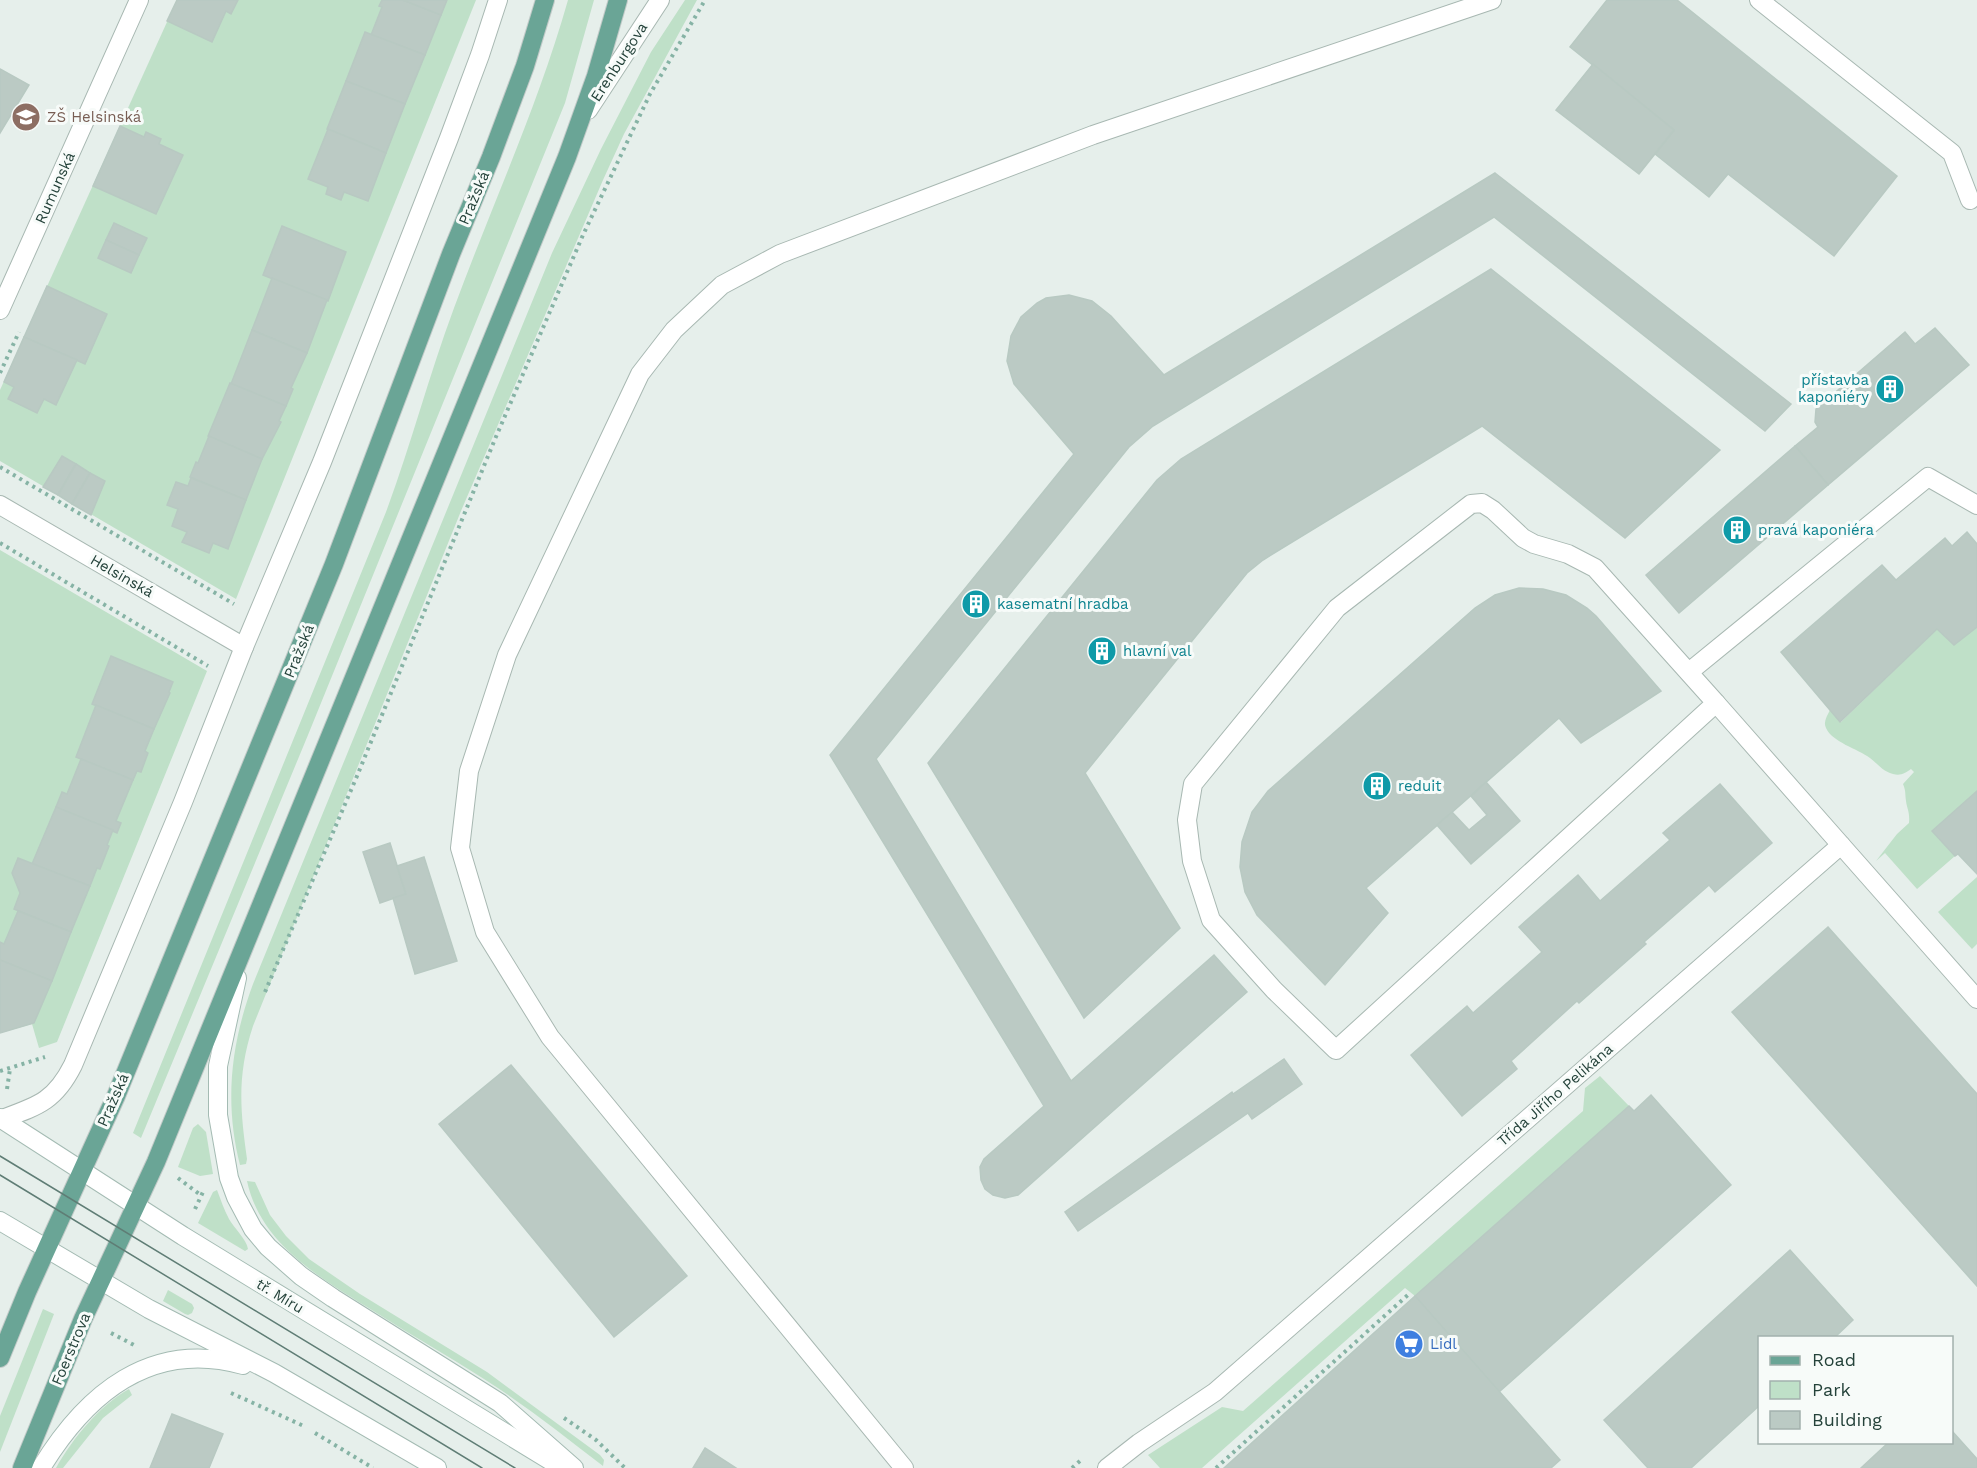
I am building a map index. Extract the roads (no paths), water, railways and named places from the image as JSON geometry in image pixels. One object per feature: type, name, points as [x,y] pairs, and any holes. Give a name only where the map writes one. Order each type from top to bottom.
[{"type":"main road","name":"Pražská","points":[[0,1358],[27,1292],[120,1085],[334,564],[525,66],[545,0]]},
{"type":"main road","points":[[136,1206],[244,948],[579,124],[600,64],[618,0]]},
{"type":"main road","name":"Foerstrova","points":[[22,1468],[83,1319],[136,1206]]},
{"type":"street","name":"Rumunská","points":[[0,310],[139,0]]},
{"type":"street","points":[[1,1119],[34,1108],[47,1100],[66,1078],[322,462],[476,65],[498,0]]},
{"type":"street","name":"Erenburgova","points":[[579,124],[660,0]]},
{"type":"street","points":[[904,1468],[550,1037],[485,932],[460,848],[469,771],[507,655],[640,374],[674,330],[722,285],[780,254],[1093,135],[1492,0]]},
{"type":"street","points":[[1759,0],[1952,153],[1970,200]]},
{"type":"street","points":[[1689,672],[1928,477],[1977,505]]},
{"type":"street","points":[[1716,703],[1336,1050],[1274,990],[1211,920],[1192,861],[1186,820],[1193,784],[1337,608],[1472,504],[1482,503],[1493,510],[1523,538],[1534,544],[1568,554],[1595,568],[1689,672],[1977,999]]},
{"type":"street","name":"Helsinská","points":[[0,505],[244,647]]},
{"type":"street","name":"Třída Jiřího Pelikána","points":[[1107,1468],[1138,1443],[1215,1392],[1841,845]]},
{"type":"street","points":[[244,948],[223,1036],[218,1066],[217,1093],[221,1138],[229,1178],[253,1229],[268,1247],[301,1276],[500,1403],[574,1468]]},
{"type":"street","name":"tř. Míru","points":[[1,1119],[136,1206],[563,1468]]},
{"type":"street","points":[[0,1221],[149,1310],[273,1373],[437,1468]]},
{"type":"street","points":[[40,1468],[68,1427],[92,1401],[115,1384],[144,1369],[180,1360],[211,1358],[232,1361],[273,1373]]},
{"type":"tram line","points":[[0,1156],[515,1468]]},
{"type":"tram line","points":[[0,1175],[482,1468]]},
{"type":"place","name":"ZŠ Helsinská","points":[[26,117]]},
{"type":"place","name":"přístavba kaponiéry","points":[[1890,389]]},
{"type":"place","name":"pravá kaponiéra","points":[[1737,530]]},
{"type":"place","name":"kasematní hradba","points":[[976,604]]},
{"type":"place","name":"hlavní val","points":[[1102,651]]},
{"type":"place","name":"reduit","points":[[1377,786]]},
{"type":"place","name":"Lidl","points":[[1409,1344]]}]
